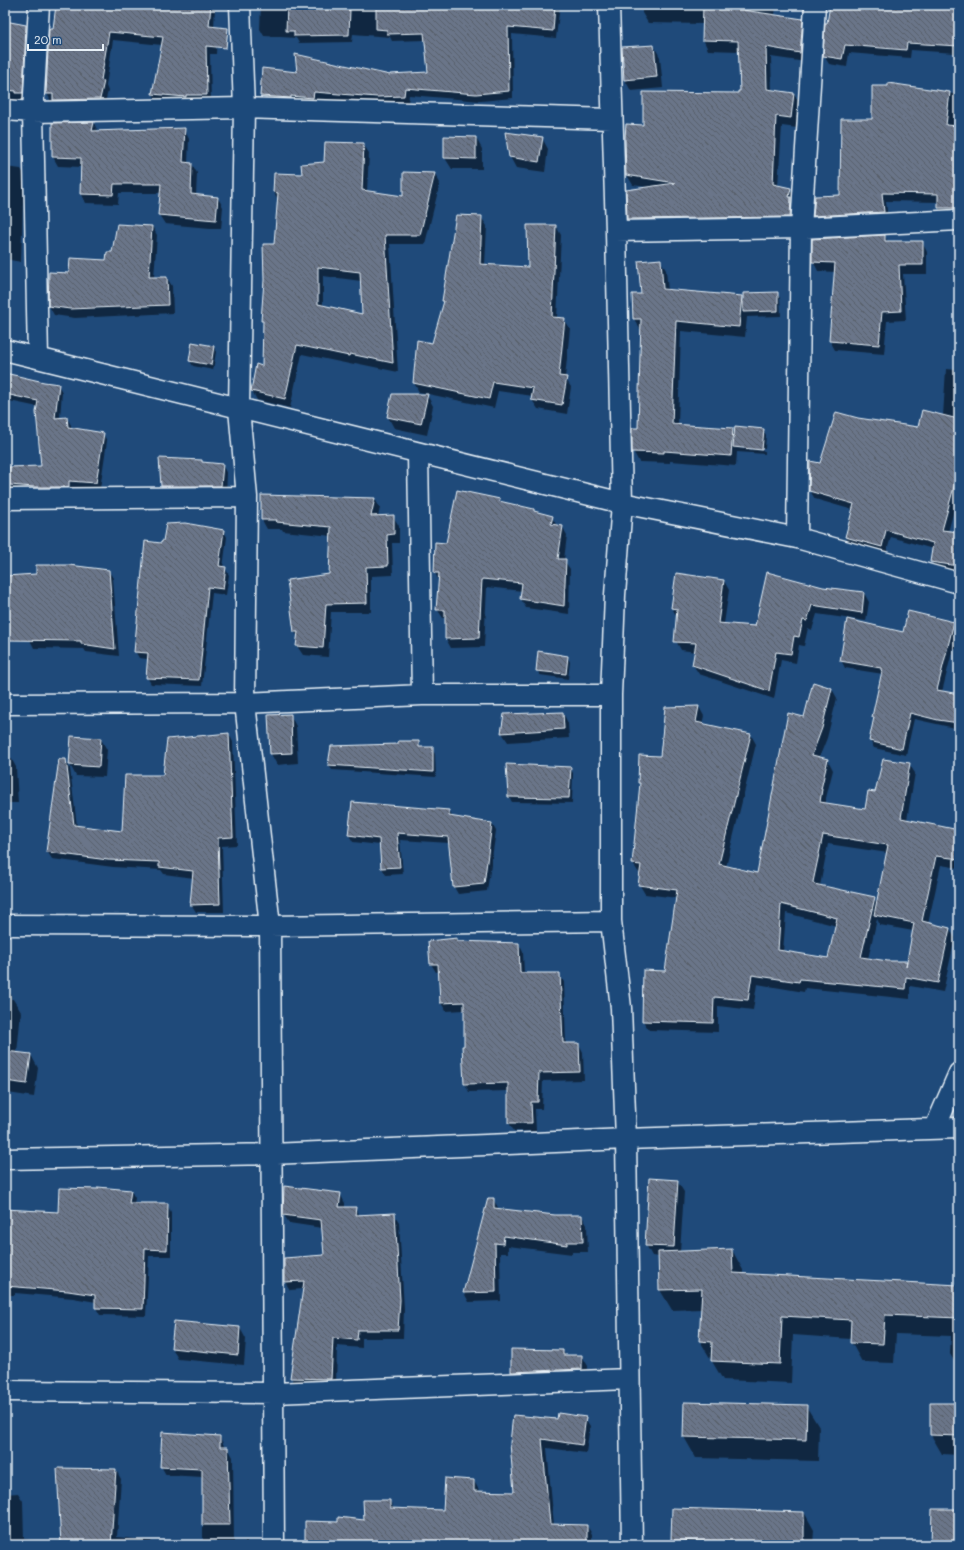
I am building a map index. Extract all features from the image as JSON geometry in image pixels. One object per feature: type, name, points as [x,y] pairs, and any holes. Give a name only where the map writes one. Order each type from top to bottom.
[{"type":"street","points":[[38,358],[33,112],[39,5]]},
{"type":"street","points":[[240,5],[244,108],[239,409],[247,497],[245,703],[270,926],[274,1545]]},
{"type":"street","points":[[608,5],[616,231],[622,503],[615,595],[611,695],[611,921],[620,1008],[626,1139],[632,1545]]},
{"type":"street","points":[[797,538],[802,228],[815,5]]},
{"type":"street","points":[[5,110],[33,112],[244,108],[611,119]]},
{"type":"street","points":[[616,231],[802,228],[959,220]]},
{"type":"street","points":[[5,350],[418,454],[622,503],[797,538],[959,583]]},
{"type":"street","points":[[418,454],[422,695]]},
{"type":"street","points":[[5,499],[247,497]]},
{"type":"street","points":[[5,704],[245,703],[422,695],[611,695]]},
{"type":"street","points":[[5,925],[270,926],[611,921]]},
{"type":"street","points":[[935,1128],[959,1073]]},
{"type":"street","points":[[5,1159],[271,1154],[626,1139],[959,1128]]},
{"type":"street","points":[[5,1391],[274,1393],[629,1379]]},
{"type":"building","points":[[56,5],[211,5],[209,26],[228,28],[226,48],[206,46],[207,95],[186,95],[186,97],[152,94],[163,37],[109,32],[101,80],[104,81],[100,99],[53,100],[53,94],[46,94],[49,29],[53,29]]},
{"type":"building","points":[[287,5],[317,5],[317,7],[350,10],[349,35],[294,36],[294,31],[286,31]]},
{"type":"building","points":[[376,5],[555,5],[553,31],[508,27],[509,91],[476,94],[405,88],[404,96],[377,97],[314,92],[313,98],[260,96],[262,68],[297,72],[295,54],[390,75],[428,72],[424,33],[387,34],[387,30],[376,29]]},
{"type":"building","points":[[703,5],[743,5],[743,10],[803,19],[800,53],[766,47],[767,89],[794,93],[791,118],[776,116],[773,184],[791,188],[789,197],[791,197],[790,217],[627,219],[626,190],[675,183],[626,175],[626,124],[643,125],[643,92],[738,93],[738,91],[740,91],[738,41],[702,40]]},
{"type":"building","points":[[830,5],[959,5],[959,46],[907,43],[906,50],[845,45],[842,59],[823,56],[825,23],[827,23]]},
{"type":"building","points":[[5,21],[26,25],[23,93],[5,90]]},
{"type":"building","points":[[654,45],[657,77],[624,80],[622,47]]},
{"type":"building","points":[[888,83],[950,92],[946,125],[959,126],[959,208],[938,208],[938,194],[882,193],[884,212],[813,216],[815,196],[840,195],[841,119],[872,119],[872,86],[888,86]]},
{"type":"building","points":[[94,122],[92,131],[185,128],[183,162],[192,163],[191,194],[218,197],[216,220],[158,215],[161,184],[114,184],[113,195],[80,194],[81,158],[52,157],[52,123]]},
{"type":"building","points":[[505,132],[543,137],[539,162],[509,157]]},
{"type":"building","points":[[444,136],[476,137],[476,159],[444,158]]},
{"type":"building","points":[[325,142],[364,143],[362,190],[403,196],[403,172],[435,173],[420,235],[385,235],[393,363],[350,354],[349,356],[297,345],[285,399],[251,391],[256,364],[262,366],[263,321],[261,321],[264,280],[263,244],[274,244],[278,193],[273,192],[274,173],[302,174],[301,164],[324,162]],"holes":[[[318,267],[360,272],[362,314],[318,304]]]},
{"type":"building","points":[[456,215],[482,216],[480,264],[528,267],[527,225],[556,225],[552,317],[565,318],[559,376],[567,377],[562,405],[531,400],[533,388],[493,382],[489,399],[413,383],[417,340],[432,343],[444,301],[442,301]]},
{"type":"building","points":[[117,224],[152,226],[149,277],[167,277],[168,305],[70,309],[48,306],[49,272],[69,273],[70,258],[106,260],[107,252],[112,252]]},
{"type":"building","points":[[885,235],[885,241],[923,241],[923,265],[899,265],[901,311],[882,312],[879,345],[829,341],[835,263],[812,262],[812,239]]},
{"type":"building","points":[[661,259],[663,289],[742,296],[739,327],[676,321],[672,424],[733,428],[731,456],[664,451],[664,453],[632,452],[632,428],[638,428],[641,319],[633,319],[632,294],[641,294],[638,261]]},
{"type":"building","points":[[778,292],[778,311],[743,312],[743,293]]},
{"type":"building","points":[[192,342],[214,346],[211,365],[189,361]]},
{"type":"building","points":[[5,373],[59,384],[55,418],[67,417],[68,427],[104,433],[96,483],[69,481],[69,487],[10,485],[9,467],[41,466],[36,412],[38,401],[5,394]]},
{"type":"building","points":[[392,394],[428,394],[421,424],[387,417]]},
{"type":"building","points":[[922,410],[958,419],[954,434],[959,435],[959,469],[942,530],[959,532],[959,566],[930,562],[933,543],[886,530],[882,547],[845,537],[854,504],[809,491],[810,461],[820,463],[836,412],[858,418],[918,427]]},
{"type":"building","points":[[735,426],[764,429],[762,450],[733,447]]},
{"type":"building","points":[[159,458],[202,460],[202,462],[223,464],[221,486],[161,486]]},
{"type":"building","points":[[457,490],[500,499],[499,501],[534,509],[534,511],[553,516],[551,524],[563,526],[558,559],[566,559],[564,606],[520,599],[522,583],[482,579],[479,638],[445,639],[445,610],[436,610],[439,573],[434,573],[435,542],[446,543]]},
{"type":"building","points":[[261,495],[375,498],[371,516],[394,515],[394,534],[387,535],[388,566],[366,567],[367,603],[326,604],[323,648],[296,646],[298,632],[294,632],[287,580],[329,574],[331,527],[276,522],[277,520],[261,520]]},
{"type":"building","points":[[185,523],[224,530],[219,566],[226,567],[223,589],[208,587],[199,680],[146,678],[148,653],[134,652],[145,541],[161,543],[163,541],[166,524]]},
{"type":"building","points":[[36,565],[69,565],[109,570],[115,649],[81,644],[81,641],[5,640],[5,576],[36,574]]},
{"type":"building","points":[[767,572],[823,587],[864,592],[862,613],[812,605],[807,621],[803,620],[799,637],[794,636],[791,654],[776,652],[769,691],[692,665],[696,643],[674,642],[677,609],[671,608],[676,573],[724,580],[718,623],[755,626]]},
{"type":"building","points":[[908,611],[954,622],[937,690],[959,694],[959,723],[938,720],[910,713],[902,749],[869,741],[874,717],[872,717],[882,671],[881,668],[840,661],[847,619],[903,632]]},
{"type":"building","points":[[538,651],[568,656],[566,674],[536,671]]},
{"type":"building","points":[[813,682],[832,688],[822,728],[812,755],[828,759],[821,789],[820,802],[865,809],[868,791],[875,792],[883,759],[910,763],[901,818],[959,830],[959,859],[936,856],[922,921],[950,928],[938,983],[906,977],[905,989],[800,979],[799,982],[752,975],[748,1000],[714,997],[713,1023],[642,1021],[643,970],[665,971],[677,890],[638,885],[641,865],[632,864],[640,783],[638,783],[639,755],[660,756],[665,707],[699,706],[696,722],[751,734],[719,864],[757,873],[788,713],[804,717]],"holes":[[[823,835],[888,845],[874,915],[914,923],[907,961],[888,961],[861,957],[875,897],[814,884],[813,882]],[[781,904],[837,918],[828,958],[778,950]]]},
{"type":"building","points":[[563,712],[564,729],[501,733],[504,714]]},
{"type":"building","points":[[291,714],[292,753],[270,754],[268,715]]},
{"type":"building","points":[[229,733],[233,837],[218,838],[220,904],[190,905],[193,871],[159,867],[159,862],[108,860],[46,852],[59,759],[66,759],[74,825],[122,831],[125,775],[163,775],[167,739]]},
{"type":"building","points":[[71,736],[101,738],[99,767],[69,765]]},
{"type":"building","points":[[398,741],[419,741],[419,747],[433,747],[433,772],[328,765],[331,746],[398,744]]},
{"type":"building","points":[[506,764],[571,767],[569,798],[508,797]]},
{"type":"building","points":[[352,802],[449,810],[449,816],[492,823],[484,884],[453,887],[448,837],[397,833],[400,867],[381,868],[379,839],[348,835]]},
{"type":"building","points":[[457,938],[457,941],[519,943],[520,973],[560,973],[563,1043],[579,1043],[580,1072],[539,1073],[538,1102],[531,1102],[532,1123],[508,1123],[508,1083],[464,1084],[462,1046],[464,1046],[464,1002],[440,1003],[438,964],[430,964],[428,941]]},
{"type":"building","points":[[5,1051],[31,1054],[27,1084],[5,1081]]},
{"type":"building","points":[[649,1178],[678,1180],[674,1247],[645,1246]]},
{"type":"building","points":[[284,1186],[341,1193],[339,1207],[356,1207],[355,1215],[395,1213],[400,1300],[398,1330],[358,1330],[357,1340],[333,1338],[331,1379],[290,1378],[304,1281],[284,1282],[284,1258],[324,1255],[321,1220],[283,1215]]},
{"type":"building","points":[[98,1187],[131,1190],[129,1203],[168,1203],[167,1250],[145,1249],[143,1309],[95,1308],[95,1295],[68,1291],[5,1286],[5,1209],[58,1212],[59,1188],[98,1189]]},
{"type":"building","points":[[488,1198],[494,1198],[494,1208],[555,1215],[582,1215],[583,1242],[567,1242],[567,1245],[504,1236],[503,1244],[495,1243],[496,1292],[463,1293]]},
{"type":"building","points":[[732,1249],[733,1273],[959,1285],[959,1318],[885,1315],[883,1344],[850,1343],[851,1320],[782,1316],[780,1364],[711,1361],[712,1342],[699,1341],[702,1289],[659,1290],[658,1252]]},
{"type":"building","points":[[174,1321],[240,1327],[238,1355],[171,1348]]},
{"type":"building","points":[[511,1349],[563,1350],[563,1355],[582,1355],[582,1369],[511,1372]]},
{"type":"building","points":[[684,1402],[807,1405],[806,1440],[683,1437]]},
{"type":"building","points":[[930,1403],[959,1403],[959,1436],[930,1435]]},
{"type":"building","points":[[558,1413],[586,1417],[582,1445],[542,1439],[550,1524],[587,1525],[587,1545],[472,1545],[438,1544],[438,1541],[391,1541],[391,1544],[305,1544],[305,1521],[338,1522],[338,1517],[364,1520],[363,1500],[390,1500],[390,1508],[443,1510],[445,1478],[474,1480],[474,1491],[514,1492],[510,1443],[513,1415],[557,1419]]},
{"type":"building","points":[[162,1432],[220,1436],[220,1447],[228,1447],[230,1525],[202,1525],[202,1469],[160,1467]]},
{"type":"building","points":[[57,1468],[116,1469],[111,1545],[61,1545]]},
{"type":"building","points":[[672,1508],[804,1512],[804,1544],[671,1540]]},
{"type":"building","points":[[932,1509],[959,1509],[959,1545],[931,1545]]}]
